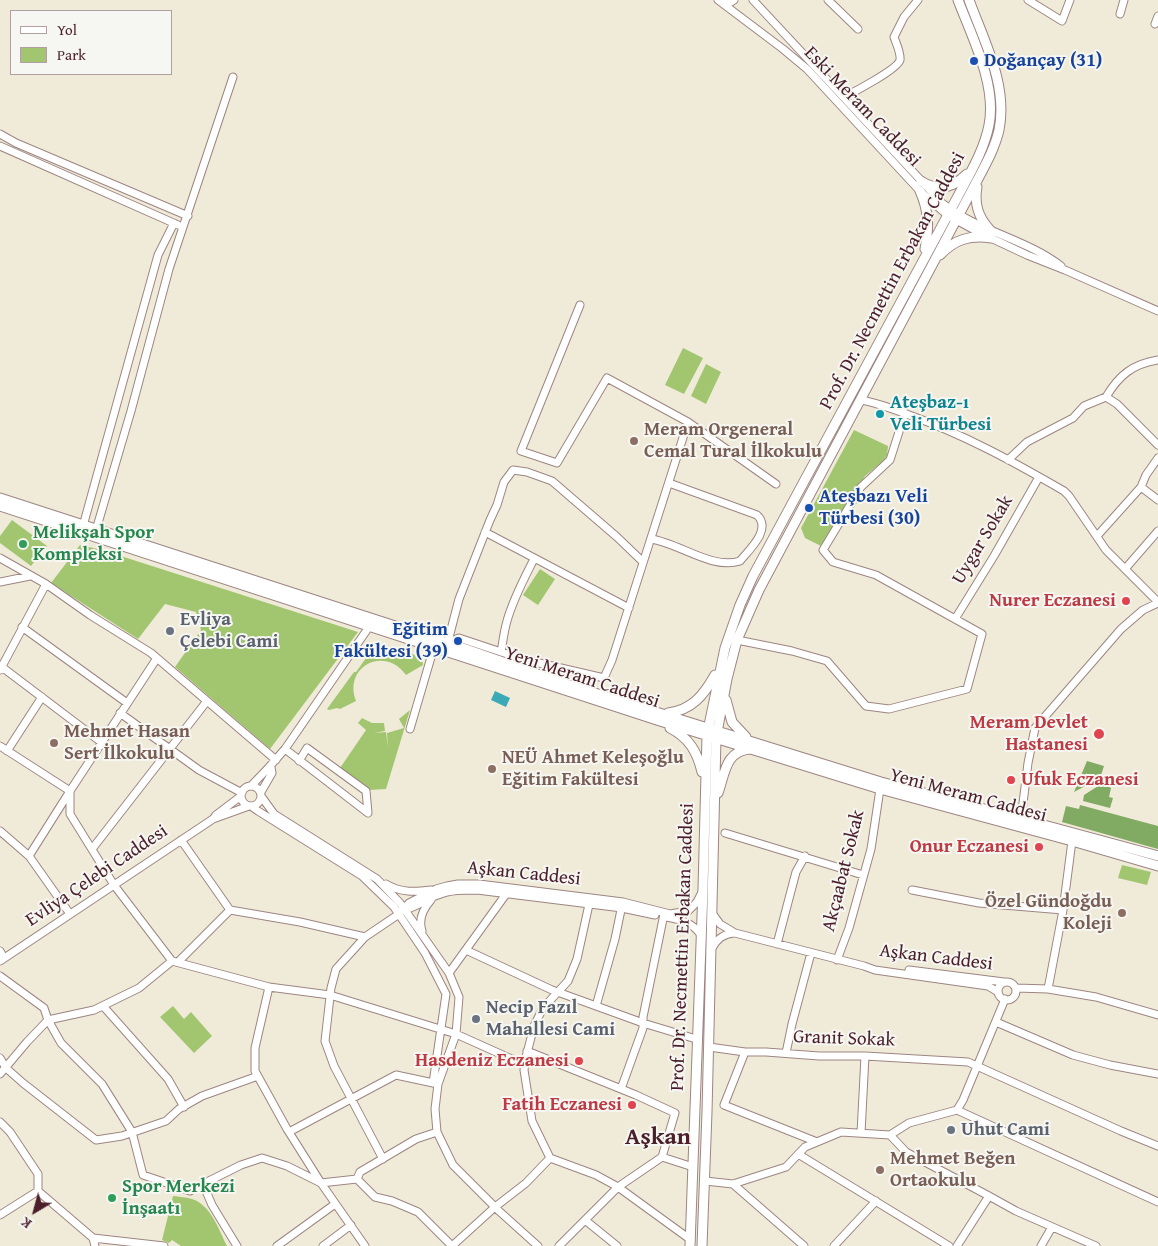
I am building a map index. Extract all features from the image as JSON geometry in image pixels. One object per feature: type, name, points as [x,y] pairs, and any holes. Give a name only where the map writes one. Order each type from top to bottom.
[{"type":"main road","name":"Prof. Dr. Necmettin Erbakan Caddesi","points":[[702,1246],[717,734],[725,691],[737,640],[759,590],[933,262],[977,159],[989,125],[991,112],[988,82],[958,0]]},
{"type":"main road","name":"Prof. Dr. Necmettin Erbakan Caddesi","points":[[690,1243],[707,731],[720,663],[734,622],[754,576],[922,260],[979,177],[989,158],[999,131],[1001,101],[994,68],[969,0]]},
{"type":"main road","points":[[921,180],[933,187],[950,187],[962,179],[977,159]]},
{"type":"main road","points":[[933,262],[950,245],[957,241],[973,236],[990,234],[981,219],[976,203],[979,177]]},
{"type":"main road","points":[[920,191],[929,222],[922,260]]},
{"type":"main road","name":"Yeni Meram Caddesi","points":[[0,498],[372,623],[434,647],[446,647]]},
{"type":"main road","name":"Yeni Meram Caddesi","points":[[0,506],[707,731],[881,782],[1158,856]]},
{"type":"main road","points":[[705,782],[697,754],[690,742],[661,717],[681,710],[698,701],[705,692],[720,663]]},
{"type":"main road","points":[[725,691],[727,708],[732,722],[741,734],[754,745]]},
{"type":"main road","points":[[715,800],[729,760],[737,751],[754,745]]},
{"type":"main road","name":"Yeni Meram Caddesi","points":[[754,745],[880,789],[1158,866]]},
{"type":"street","name":"Eski Meram Caddesi","points":[[718,0],[782,48],[807,70],[920,191],[953,214],[1042,262],[1065,270],[1158,311]]},
{"type":"street","points":[[724,0],[731,2],[734,0]]},
{"type":"street","name":"Eski Meram Caddesi","points":[[753,0],[953,214]]},
{"type":"street","points":[[828,0],[858,29]]},
{"type":"street","points":[[844,97],[888,72],[898,64],[900,56],[894,36],[904,17],[918,0]]},
{"type":"street","points":[[1028,0],[1062,21],[1070,0]]},
{"type":"street","points":[[1120,14],[1124,0]]},
{"type":"street","points":[[96,530],[134,401],[169,269],[233,77]]},
{"type":"street","points":[[0,134],[188,216]]},
{"type":"street","points":[[0,146],[184,227]]},
{"type":"street","points":[[83,526],[158,255],[174,223]]},
{"type":"street","points":[[580,305],[521,451],[557,463],[607,378],[688,422],[776,484]]},
{"type":"street","points":[[1008,460],[1027,442],[1073,418],[1084,406],[1106,397],[1114,384],[1132,368],[1158,360]]},
{"type":"street","points":[[1106,397],[1117,404],[1158,445]]},
{"type":"street","points":[[861,400],[873,402],[933,423],[1008,460],[1070,496],[1106,550],[1158,603],[1143,610],[1121,629],[1035,728],[1028,763],[1021,819]]},
{"type":"street","points":[[737,640],[792,650],[827,661],[866,706],[889,709],[967,689],[982,634],[876,575],[833,562],[823,550],[861,487],[890,460],[905,413]]},
{"type":"street","points":[[446,647],[458,638],[522,659],[604,678],[612,660],[688,422]]},
{"type":"street","points":[[1097,536],[1141,486],[1158,458]]},
{"type":"street","points":[[446,647],[459,599],[497,505],[504,482],[513,470],[527,472],[552,480],[644,562]]},
{"type":"street","name":"Uygar Sokak","points":[[955,619],[1039,477]]},
{"type":"street","points":[[651,539],[662,540],[723,563],[740,560],[762,531],[763,524],[761,518],[757,515],[669,483]]},
{"type":"street","points":[[1141,486],[1158,500]]},
{"type":"street","points":[[1125,569],[1158,531]]},
{"type":"street","points":[[485,532],[629,608]]},
{"type":"street","points":[[0,558],[46,584],[157,658],[276,760]]},
{"type":"street","points":[[501,652],[507,620],[518,589],[534,559]]},
{"type":"street","points":[[0,582],[30,576]]},
{"type":"street","points":[[46,584],[1,669],[42,697],[101,742]]},
{"type":"street","points":[[241,794],[246,787],[251,786],[271,767],[285,749],[372,623]]},
{"type":"street","points":[[22,627],[127,703]]},
{"type":"street","points":[[410,729],[434,647]]},
{"type":"street","points":[[29,856],[157,658]]},
{"type":"street","points":[[7,751],[42,697]]},
{"type":"street","points":[[92,849],[168,748],[207,701]]},
{"type":"street","points":[[120,713],[199,770],[241,794],[244,802],[258,812],[362,876],[401,912],[425,938],[449,973],[459,997],[456,1034],[436,1083]]},
{"type":"street","points":[[0,746],[70,795]]},
{"type":"street","points":[[285,749],[300,761],[360,808],[368,813],[366,791],[307,748],[300,761]]},
{"type":"street","points":[[250,806],[258,803],[272,772],[271,767]]},
{"type":"street","points":[[251,786],[256,787],[274,814],[377,879],[404,892],[437,892]]},
{"type":"street","name":"Akçaabat Sokak","points":[[837,960],[849,928],[864,875],[880,789]]},
{"type":"street","name":"Evliya Çelebi Caddesi","points":[[213,819],[241,794]]},
{"type":"street","points":[[70,795],[70,814],[114,885],[175,961],[270,987],[330,995],[456,1034],[525,1065]]},
{"type":"street","name":"Evliya Çelebi Caddesi","points":[[1,957],[70,914],[213,819],[250,806]]},
{"type":"street","points":[[0,831],[29,856],[70,914]]},
{"type":"street","points":[[725,833],[864,875]]},
{"type":"street","points":[[181,840],[230,910],[300,922],[365,937]]},
{"type":"street","points":[[1048,989],[1063,910],[1072,841]]},
{"type":"street","points":[[777,944],[796,872],[805,856]]},
{"type":"street","points":[[377,879],[401,912],[446,994],[434,1109],[437,1132],[453,1164],[494,1207],[538,1246]]},
{"type":"street","name":"Aşkan Caddesi","points":[[383,1159],[334,1066],[325,1041],[330,995],[336,969],[365,937],[401,912],[412,908],[437,892],[458,884],[479,884],[509,891],[622,905],[688,922],[694,926],[701,936]]},
{"type":"street","name":"Aşkan Caddesi","points":[[664,915],[688,911],[697,902],[703,889]]},
{"type":"street","points":[[912,890],[979,902],[1063,910]]},
{"type":"street","points":[[449,973],[509,891]]},
{"type":"street","points":[[425,938],[420,926],[421,915],[437,892]]},
{"type":"street","points":[[590,901],[577,959],[568,981],[543,1008],[534,1026],[527,1051],[525,1065],[532,1121],[550,1158],[596,1175],[618,1187],[690,1243]]},
{"type":"street","points":[[596,1006],[615,939],[622,905]]},
{"type":"street","points":[[0,1074],[48,1020],[94,1010],[139,988],[175,961],[230,910]]},
{"type":"street","points":[[712,913],[720,924],[735,933]]},
{"type":"street","points":[[621,1089],[643,1028],[664,915]]},
{"type":"street","points":[[711,950],[719,938],[735,933]]},
{"type":"street","name":"Aşkan Caddesi","points":[[735,933],[875,970],[988,986],[998,992]]},
{"type":"street","points":[[466,950],[556,992],[643,1023],[696,1039]]},
{"type":"street","points":[[786,1053],[811,954]]},
{"type":"street","name":"Aşkan Caddesi","points":[[864,966],[1004,982]]},
{"type":"street","points":[[0,976],[44,1008],[48,1020],[62,1043],[102,1084],[132,1132],[144,1175],[190,1191],[241,1165],[262,1158],[287,1166],[321,1183],[357,1179]]},
{"type":"street","points":[[1004,982],[1010,982],[1016,988],[1014,997],[1005,999],[998,992],[1004,982]]},
{"type":"street","points":[[270,987],[256,1048],[255,1071],[289,1132],[364,1246]]},
{"type":"street","name":"Aşkan Caddesi","points":[[1016,988],[1048,989],[1096,997],[1158,1015]]},
{"type":"street","points":[[957,1110],[963,1100],[1005,999]]},
{"type":"street","points":[[103,1006],[168,1079],[184,1107]]},
{"type":"street","points":[[996,1022],[1073,1055],[1158,1074]]},
{"type":"street","name":"Granit Sokak","points":[[709,1047],[744,1052],[968,1062],[1158,1146]]},
{"type":"street","points":[[527,1051],[621,1089],[675,1114],[662,1157],[618,1187],[559,1246]]},
{"type":"street","points":[[744,1052],[724,1105],[817,1142]]},
{"type":"street","points":[[861,1133],[864,1056]]},
{"type":"street","points":[[0,1058],[6,1068],[23,1083],[96,1140],[122,1136],[166,1121],[202,1096],[258,1076]]},
{"type":"street","points":[[289,1132],[396,1076],[436,1083]]},
{"type":"street","points":[[705,1181],[733,1184],[786,1167],[805,1147],[841,1132],[890,1135],[909,1123],[957,1110],[1158,1202]]},
{"type":"street","points":[[0,1122],[10,1132],[38,1174],[38,1191],[94,1242],[164,1246]]},
{"type":"street","points":[[357,1179],[360,1172],[416,1140],[437,1132]]},
{"type":"street","points":[[890,1135],[906,1152],[1016,1211],[1096,1246]]},
{"type":"street","points":[[798,1154],[949,1246]]},
{"type":"street","points":[[662,1157],[693,1166]]},
{"type":"street","points":[[357,1179],[375,1197],[392,1201],[418,1212],[452,1246],[494,1207],[526,1183],[550,1158]]},
{"type":"street","points":[[203,1184],[212,1205],[237,1246]]},
{"type":"street","points":[[733,1184],[804,1246]]},
{"type":"street","points":[[0,1215],[38,1191]]},
{"type":"street","points":[[957,1246],[989,1196]]},
{"type":"street","points":[[834,1246],[876,1201]]},
{"type":"street","points":[[277,1246],[335,1204]]},
{"type":"street","points":[[585,1220],[616,1246]]},
{"type":"street","points":[[323,1246],[332,1243],[351,1225]]},
{"type":"street","points":[[1041,1246],[1052,1226]]},
{"type":"green space","points":[[683,348],[703,358],[684,394],[665,385]]},
{"type":"green space","points":[[706,364],[721,372],[706,404],[691,396]]},
{"type":"green space","points":[[854,430],[888,446],[887,456],[865,476],[824,545],[821,546],[805,538],[801,528]]},
{"type":"green space","name":"Melikşah Spor Kompleksi","points":[[12,520],[47,546],[31,566],[0,543],[0,536]]},
{"type":"green space","points":[[80,545],[102,550],[358,632],[270,749],[175,667],[201,630],[196,612],[165,604],[138,639],[51,583]]},
{"type":"green space","points":[[540,569],[555,579],[538,605],[523,595]]},
{"type":"green space","points":[[381,645],[422,657],[423,665],[406,675],[397,666],[387,662],[377,661],[368,664],[360,670],[355,678],[356,701],[340,709],[327,709],[369,654],[377,654]]},
{"type":"green space","points":[[410,710],[386,789],[369,790],[340,768],[366,730],[358,723],[362,718],[372,723],[384,723],[385,731],[374,733],[386,732],[388,748],[387,733],[404,728],[399,719]]},
{"type":"green space","points":[[1087,761],[1104,766],[1100,778],[1074,792]]},
{"type":"green space","points":[[1106,781],[1110,782],[1109,797],[1113,798],[1110,808],[1083,801],[1084,795]]},
{"type":"green space","points":[[1080,805],[1158,826],[1158,849],[1062,822],[1066,806],[1079,809]]},
{"type":"green space","points":[[1122,865],[1151,872],[1147,885],[1118,878]]},
{"type":"green space","points":[[173,1006],[184,1019],[191,1012],[212,1036],[194,1053],[160,1017]]},
{"type":"green space","points":[[173,1196],[185,1197],[199,1202],[214,1219],[227,1246],[181,1246],[172,1240],[169,1243],[162,1240]]},
{"type":"water","points":[[495,691],[510,698],[506,707],[491,700]]},
{"type":"place","name":"Doğançay (31)","points":[[974,61]]},
{"type":"place","name":"Ateşbaz-ı Veli Türbesi","points":[[880,414]]},
{"type":"place","name":"Meram Orgeneral Cemal Tural İlkokulu","points":[[634,441]]},
{"type":"place","name":"Ateşbazı Veli Türbesi (30)","points":[[809,508]]},
{"type":"place","name":"Melikşah Spor Kompleksi","points":[[23,544]]},
{"type":"place","name":"Nurer Eczanesi","points":[[1126,601]]},
{"type":"place","name":"Evliya Çelebi Cami","points":[[170,631]]},
{"type":"place","name":"Eğitim Fakültesi (39)","points":[[458,641]]},
{"type":"place","name":"Meram Devlet Hastanesi","points":[[1099,734]]},
{"type":"place","name":"Mehmet Hasan Sert İlkokulu","points":[[54,743]]},
{"type":"place","name":"NEÜ Ahmet Keleşoğlu Eğitim Fakültesi","points":[[492,769]]},
{"type":"place","name":"Ufuk Eczanesi","points":[[1011,780]]},
{"type":"place","name":"Onur Eczanesi","points":[[1039,847]]},
{"type":"place","name":"Özel Gündoğdu Koleji","points":[[1122,913]]},
{"type":"place","name":"Necip Fazıl Mahallesi Cami","points":[[476,1019]]},
{"type":"place","name":"Hasdeniz Eczanesi","points":[[579,1061]]},
{"type":"place","name":"Fatih Eczanesi","points":[[632,1105]]},
{"type":"place","name":"Uhut Cami","points":[[951,1130]]},
{"type":"place","name":"Mehmet Beğen Ortaokulu","points":[[880,1170]]},
{"type":"place","name":"Spor Merkezi İnşaatı","points":[[112,1198]]},
{"type":"district","name":"Aşkan","points":[[658,1138]]}]
